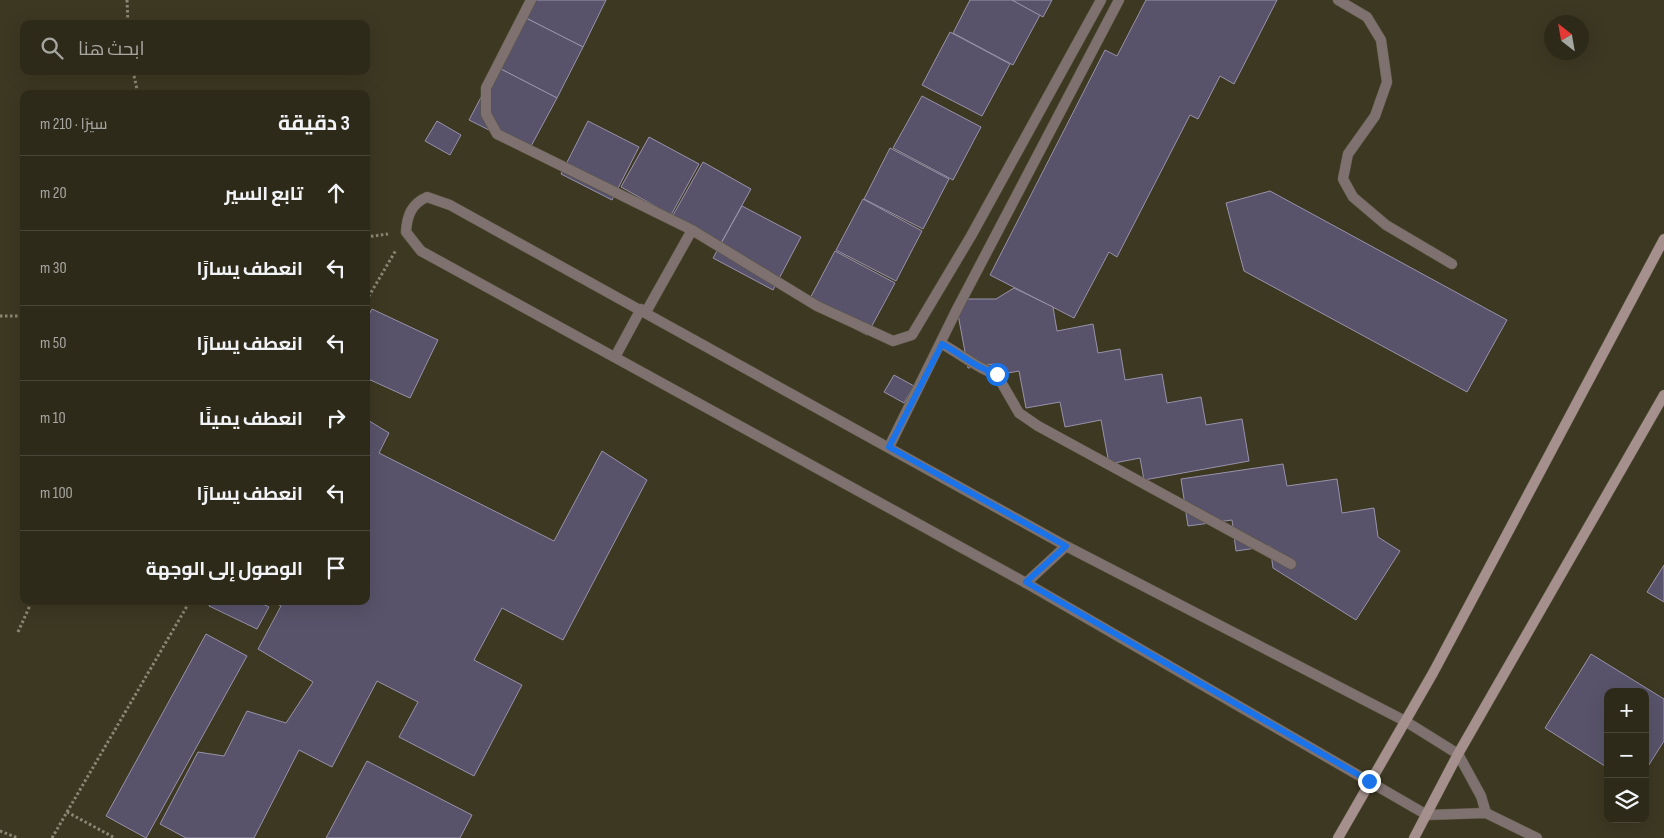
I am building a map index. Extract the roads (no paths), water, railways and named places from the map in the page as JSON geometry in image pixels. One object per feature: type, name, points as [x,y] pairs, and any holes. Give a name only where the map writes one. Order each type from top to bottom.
[{"type":"street","points":[[531,0],[486,88],[486,114],[497,134],[692,230],[817,306],[893,341],[912,335],[971,236],[1101,0]]},
{"type":"street","points":[[889,447],[942,344],[957,310],[1119,0]]},
{"type":"street","points":[[1338,0],[1367,17],[1381,40],[1387,82],[1375,116],[1348,154],[1343,179],[1353,198],[1386,225],[1452,264]]},
{"type":"street","points":[[1486,812],[1481,796],[1458,754],[1405,721],[1066,546],[643,310],[450,205],[427,197],[414,205],[406,221],[406,232],[421,251],[1026,582],[1427,815],[1486,812],[1536,838]]},
{"type":"street","points":[[615,357],[692,230]]},
{"type":"street","points":[[1338,838],[1405,721],[1664,239]]},
{"type":"street","points":[[942,344],[965,356],[980,369],[997,374],[1019,413],[1038,426],[1290,564]]},
{"type":"street","points":[[1414,838],[1458,754],[1664,395]]},
{"type":"street","points":[[1026,582],[1066,546]]}]
